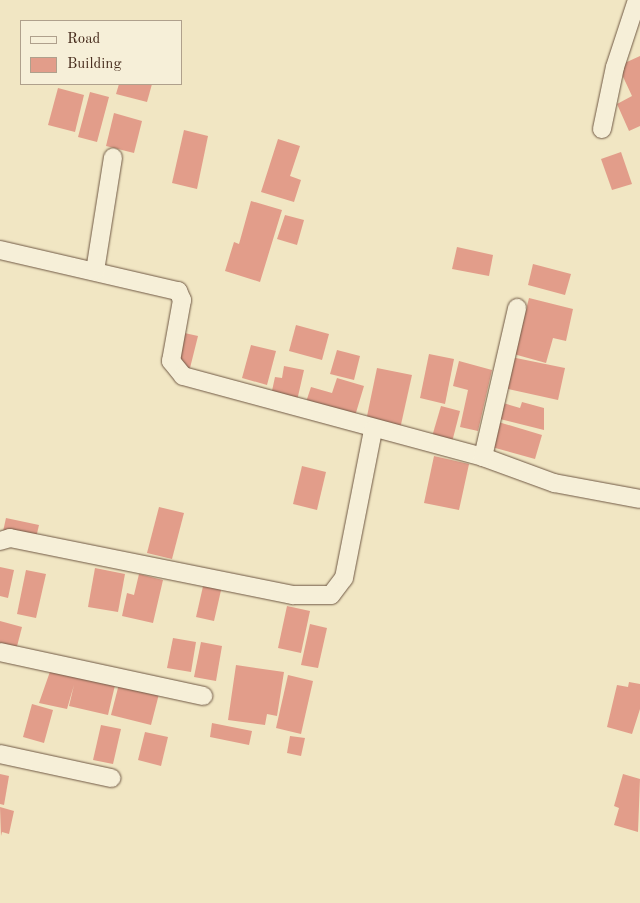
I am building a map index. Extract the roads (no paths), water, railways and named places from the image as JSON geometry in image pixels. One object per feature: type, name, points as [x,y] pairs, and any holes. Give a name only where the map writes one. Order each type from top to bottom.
[{"type":"street","points":[[638,0],[640,6]]},
{"type":"street","points":[[602,129],[615,67],[638,0]]},
{"type":"street","points":[[94,271],[113,157]]},
{"type":"street","points":[[0,250],[178,291],[182,300],[171,361],[183,376],[373,430],[483,457],[554,482],[640,499]]},
{"type":"street","points":[[483,457],[517,308]]},
{"type":"street","points":[[0,541],[10,538],[247,587],[317,597],[331,595],[344,578],[373,430]]},
{"type":"street","points":[[0,652],[203,696]]},
{"type":"street","points":[[0,754],[111,778]]}]
